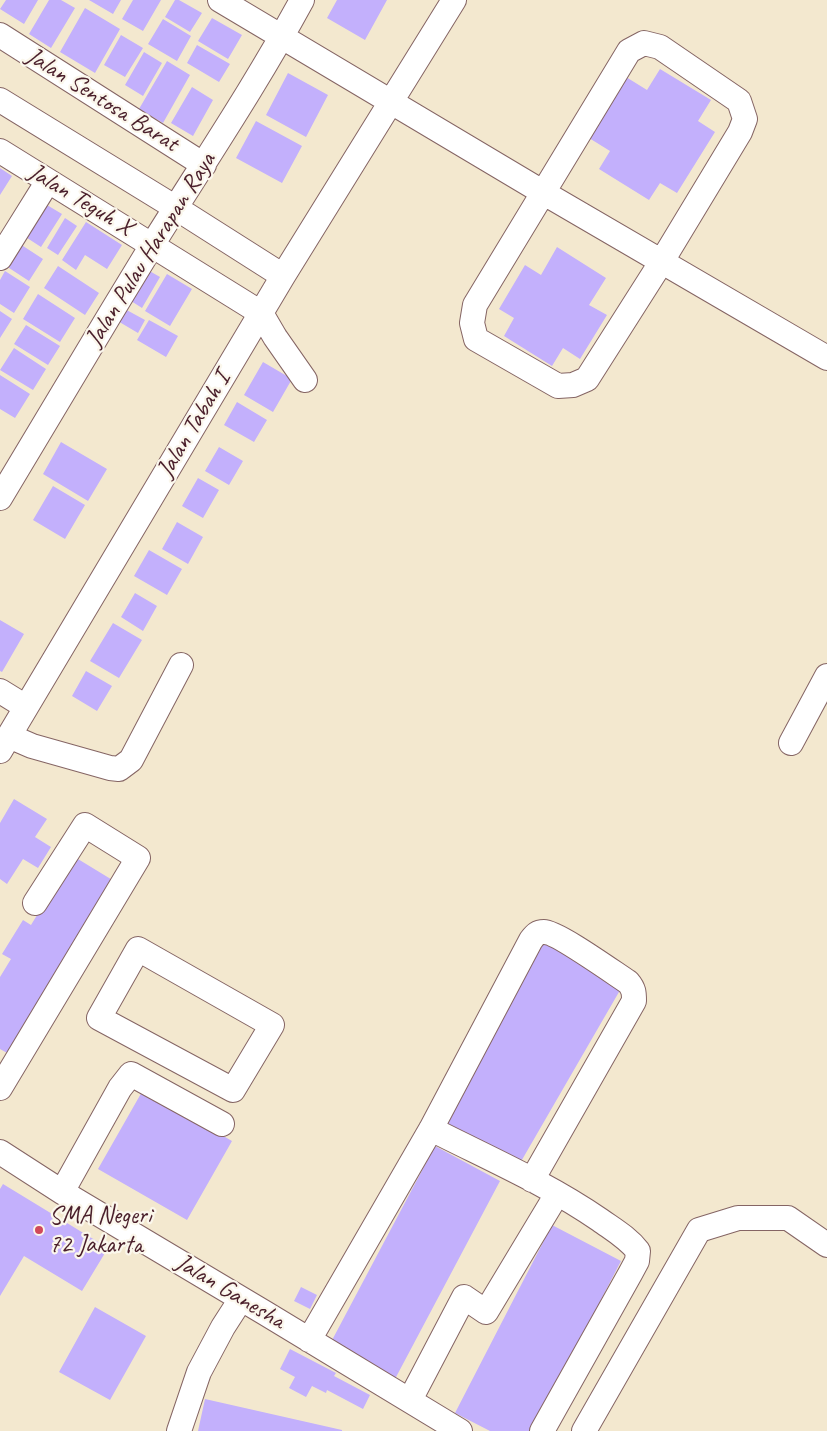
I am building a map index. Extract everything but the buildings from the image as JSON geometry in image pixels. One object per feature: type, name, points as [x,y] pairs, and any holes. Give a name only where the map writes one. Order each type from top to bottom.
[{"type":"street","points":[[220,0],[827,358]]},
{"type":"street","name":"Jalan Pulau Harapan Raya","points":[[0,498],[153,245],[282,37],[302,0]]},
{"type":"street","name":"Jalan Tabah I","points":[[5,744],[283,276],[454,0]]},
{"type":"street","name":"Jalan Sentosa Barat","points":[[0,35],[204,165]]},
{"type":"street","points":[[644,43],[660,46],[739,102],[745,119],[740,132],[662,261],[587,379],[573,385],[558,386],[476,338],[472,323],[475,305],[629,51],[644,43]]},
{"type":"street","points":[[0,100],[283,276]]},
{"type":"street","name":"Jalan Teguh X","points":[[0,151],[261,313]]},
{"type":"street","points":[[0,258],[48,181]]},
{"type":"street","points":[[261,313],[305,380]]},
{"type":"street","points":[[5,744],[32,746],[119,769],[131,760],[181,665]]},
{"type":"street","points":[[791,744],[827,676]]},
{"type":"street","points":[[0,691],[26,707]]},
{"type":"street","points":[[0,1088],[138,858],[85,826],[35,903]]},
{"type":"street","points":[[309,1340],[431,1129],[531,940],[536,934],[542,932],[556,935],[628,982],[633,988],[634,1001],[532,1180]]},
{"type":"street","points":[[138,948],[272,1024],[233,1090],[148,1045],[99,1018],[138,948]]},
{"type":"street","points":[[62,1192],[120,1088],[131,1074],[148,1045]]},
{"type":"street","points":[[131,1074],[222,1124]]},
{"type":"street","points":[[431,1129],[532,1180],[587,1211],[630,1240],[638,1252],[634,1267],[542,1431]]},
{"type":"street","name":"Jalan Ganesha","points":[[0,1152],[62,1192],[460,1431]]},
{"type":"street","points":[[410,1400],[464,1297],[486,1312],[557,1194]]},
{"type":"street","points":[[584,1431],[699,1230],[738,1218],[788,1218],[827,1245]]},
{"type":"street","points":[[179,1431],[199,1372],[223,1327],[241,1299]]},
{"type":"place","name":"SMA Negeri 72 Jakarta","points":[[39,1230]]}]
